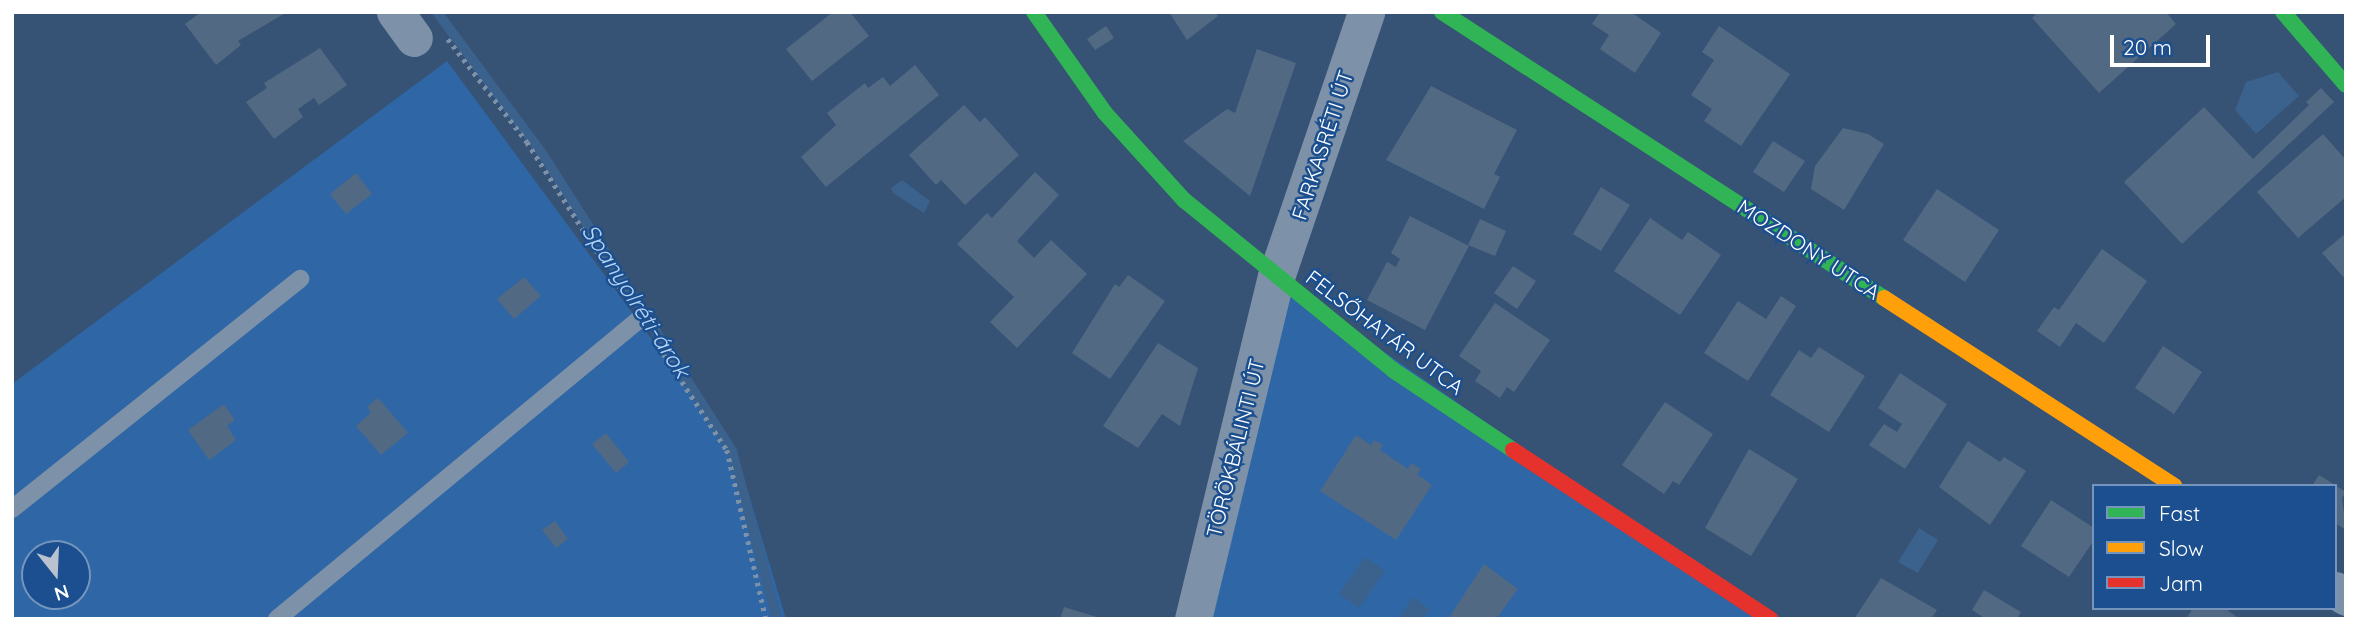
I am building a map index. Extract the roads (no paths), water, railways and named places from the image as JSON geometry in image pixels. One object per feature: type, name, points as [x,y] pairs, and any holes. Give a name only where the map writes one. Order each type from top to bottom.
[{"type":"street","name":"FELSŐHATÁR UTCA","points":[[1034,12],[1105,113],[1184,200],[1276,277],[1393,370],[1770,619]]},
{"type":"street","name":"FARKASRÉTI ÚT","points":[[1276,277],[1366,12]]},
{"type":"street","name":"MOZDONY UTCA","points":[[1442,12],[2172,484]]},
{"type":"street","points":[[2283,12],[2346,85]]},
{"type":"street","name":"TÖRÖKBÁLINTI ÚT","points":[[1194,619],[1276,277]]},
{"type":"lane","points":[[12,509],[300,279]]},
{"type":"lane","points":[[277,619],[640,319]]},
{"type":"waterway","name":"Spanyolréti-árok","points":[[437,12],[541,152],[732,451],[777,619]]}]
